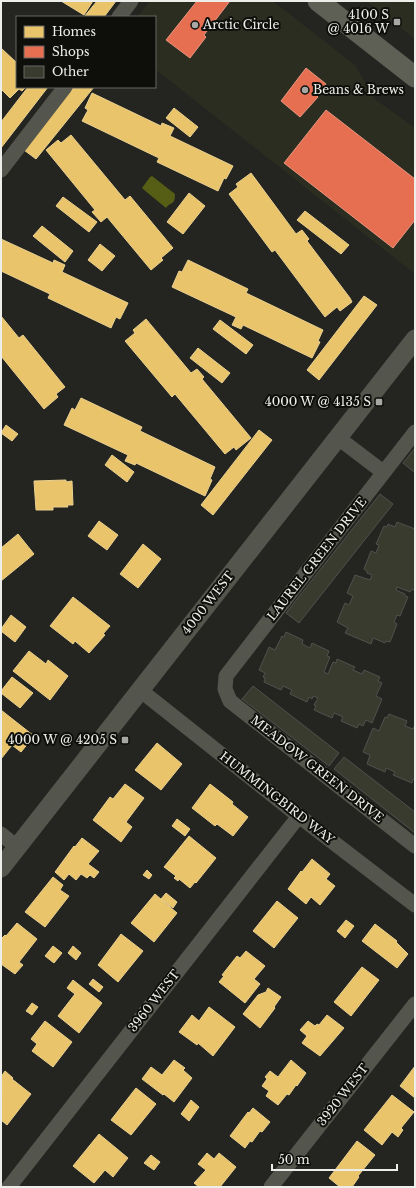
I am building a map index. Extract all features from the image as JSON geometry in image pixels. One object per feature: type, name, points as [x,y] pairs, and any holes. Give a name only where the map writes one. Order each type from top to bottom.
[{"type":"main road","points":[[318,1],[415,77]]},
{"type":"street","points":[[120,16],[131,1]]},
{"type":"street","points":[[1,170],[64,88]]},
{"type":"street","name":"4000 WEST","points":[[1,868],[415,339]]},
{"type":"street","name":"LAUREL GREEN DRIVE","points":[[225,689],[226,676],[415,432]]},
{"type":"street","points":[[337,437],[383,472]]},
{"type":"street","name":"MEADOW GREEN DRIVE","points":[[225,689],[230,701],[415,846]]},
{"type":"street","name":"HUMMINGBIRD WAY","points":[[140,690],[299,816],[415,905]]},
{"type":"street","name":"3960 WEST","points":[[10,1187],[299,816]]},
{"type":"street","points":[[1,834],[17,847]]},
{"type":"street","name":"3920 WEST","points":[[271,1187],[415,1004]]},
{"type":"shaded area","points":[[150,1],[273,1],[355,65],[375,99],[415,128],[415,274],[156,70],[156,16],[138,16]]},
{"type":"shaded area","points":[[366,1],[415,1],[415,39]]},
{"type":"shaded area","points":[[152,176],[175,194],[173,202],[166,208],[142,188]]},
{"type":"building: Homes","points":[[61,1],[93,1],[84,15]]},
{"type":"building: Homes","points":[[97,1],[116,1],[105,16],[85,16]]},
{"type":"building: Homes","points":[[1,48],[16,62],[16,88],[25,88],[22,91],[19,89],[10,98],[1,89]]},
{"type":"building: Homes","points":[[27,88],[47,88],[1,148],[1,122]]},
{"type":"building: Homes","points":[[73,88],[93,88],[36,159],[24,150]]},
{"type":"building: Homes","points":[[92,93],[161,126],[162,123],[174,128],[170,136],[233,166],[226,179],[224,178],[218,191],[157,162],[159,158],[82,121],[88,110],[85,108]]},
{"type":"building: Homes","points":[[174,108],[198,127],[190,137],[166,118]]},
{"type":"building: Homes","points":[[71,135],[125,200],[130,196],[173,248],[161,258],[163,260],[151,270],[107,217],[101,222],[92,212],[95,210],[46,150],[58,140],[61,143]]},
{"type":"building: Homes","points":[[251,173],[296,234],[302,230],[309,239],[307,241],[350,298],[352,302],[340,311],[337,307],[325,317],[275,250],[272,252],[229,194],[238,187],[236,184]]},
{"type":"building: Homes","points":[[189,193],[205,206],[183,234],[167,222]]},
{"type":"building: Homes","points":[[63,197],[97,222],[89,232],[56,206]]},
{"type":"building: Homes","points":[[305,211],[349,245],[341,254],[297,220]]},
{"type":"building: Homes","points":[[42,226],[73,251],[65,262],[33,236]]},
{"type":"building: Homes","points":[[1,239],[53,263],[54,260],[65,265],[62,272],[128,303],[120,319],[116,317],[111,328],[48,298],[50,294],[1,271]]},
{"type":"building: Homes","points":[[100,244],[115,256],[102,271],[88,260]]},
{"type":"building: Homes","points":[[188,260],[248,289],[246,293],[323,330],[318,341],[320,342],[312,358],[243,325],[241,329],[232,325],[236,317],[172,287],[179,271],[182,272]]},
{"type":"building: Homes","points":[[364,296],[377,305],[319,380],[307,370]]},
{"type":"building: Homes","points":[[1,316],[19,338],[23,335],[65,387],[56,394],[58,397],[44,409],[1,356]]},
{"type":"building: Homes","points":[[146,319],[191,373],[197,369],[204,377],[202,379],[251,438],[236,450],[234,447],[225,454],[175,394],[172,397],[125,341],[135,333],[133,330]]},
{"type":"building: Homes","points":[[220,320],[253,345],[246,354],[213,329]]},
{"type":"building: Homes","points":[[198,348],[230,373],[222,383],[190,358]]},
{"type":"building: Homes","points":[[81,398],[142,427],[140,431],[215,467],[210,479],[212,480],[205,496],[136,463],[135,465],[125,461],[128,455],[64,425],[72,408],[75,410]]},
{"type":"building: Homes","points":[[6,425],[18,434],[12,441],[1,433]]},
{"type":"building: Homes","points":[[259,430],[272,440],[213,515],[201,505]]},
{"type":"building: Homes","points":[[112,455],[134,472],[127,482],[105,465]]},
{"type":"building: Homes","points":[[66,480],[66,482],[72,481],[73,505],[67,505],[68,507],[53,507],[53,510],[36,510],[34,481]]},
{"type":"building: Homes","points":[[99,521],[118,535],[107,550],[88,536]]},
{"type":"building: Homes","points":[[18,534],[34,554],[1,581],[1,548]]},
{"type":"building: Homes","points":[[143,544],[161,559],[138,588],[120,574]]},
{"type":"building: Homes","points":[[73,597],[110,626],[103,634],[105,635],[89,653],[75,641],[73,644],[50,626]]},
{"type":"building: Homes","points":[[11,615],[26,627],[15,642],[1,631]]},
{"type":"building: Homes","points":[[29,651],[46,664],[48,660],[68,676],[50,700],[13,671]]},
{"type":"building: Homes","points":[[12,677],[33,693],[20,708],[1,693]]},
{"type":"building: Homes","points":[[1,710],[34,736],[21,752],[12,745],[1,759]]},
{"type":"building: Homes","points":[[157,743],[182,764],[161,790],[135,770]]},
{"type":"building: Homes","points":[[125,784],[144,798],[126,822],[132,827],[121,842],[93,820],[110,797],[113,799]]},
{"type":"building: Homes","points":[[210,784],[233,802],[232,804],[248,817],[233,836],[217,824],[215,826],[192,808]]},
{"type":"building: Homes","points":[[177,819],[190,829],[185,836],[172,826]]},
{"type":"building: Homes","points":[[189,836],[216,858],[196,883],[195,882],[190,888],[179,879],[178,881],[174,878],[176,876],[164,867]]},
{"type":"building: Homes","points":[[82,838],[99,851],[88,864],[99,872],[94,878],[90,875],[87,878],[81,874],[76,880],[69,874],[64,880],[55,872],[74,846],[75,847]]},
{"type":"building: Homes","points":[[312,859],[330,874],[326,879],[335,886],[320,905],[311,897],[306,904],[288,889]]},
{"type":"building: Homes","points":[[147,870],[152,875],[149,879],[143,875]]},
{"type":"building: Homes","points":[[53,877],[63,885],[60,890],[69,896],[45,927],[25,912]]},
{"type":"building: Homes","points":[[166,893],[177,902],[173,908],[161,899]]},
{"type":"building: Homes","points":[[155,894],[177,913],[154,942],[131,923]]},
{"type":"building: Homes","points":[[277,901],[298,918],[274,948],[253,931]]},
{"type":"building: Homes","points":[[346,920],[354,926],[345,938],[337,931]]},
{"type":"building: Homes","points":[[17,923],[37,939],[19,962],[23,965],[15,974],[1,964],[1,939],[5,935],[6,936]]},
{"type":"building: Homes","points":[[375,924],[397,941],[396,942],[408,954],[397,968],[362,941]]},
{"type":"building: Homes","points":[[121,934],[143,951],[118,982],[98,965]]},
{"type":"building: Homes","points":[[53,946],[62,953],[54,963],[45,956]]},
{"type":"building: Homes","points":[[73,946],[81,953],[76,960],[68,953]]},
{"type":"building: Homes","points":[[246,951],[265,966],[254,979],[260,984],[245,1003],[219,982],[224,976],[222,975],[237,956],[240,958]]},
{"type":"building: Homes","points":[[362,967],[379,980],[351,1016],[334,1002]]},
{"type":"building: Homes","points":[[93,979],[103,987],[99,992],[89,984]]},
{"type":"building: Homes","points":[[73,980],[102,1003],[79,1033],[58,1016],[75,994],[67,988]]},
{"type":"building: Homes","points":[[268,988],[281,997],[274,1007],[275,1008],[260,1028],[243,1014],[258,995],[266,992]]},
{"type":"building: Homes","points":[[32,1003],[38,1007],[32,1015],[26,1011]]},
{"type":"building: Homes","points":[[209,1007],[235,1027],[213,1056],[198,1043],[197,1045],[179,1032],[192,1015],[199,1021]]},
{"type":"building: Homes","points":[[327,1015],[344,1028],[320,1056],[302,1043],[307,1036],[300,1030],[308,1021],[315,1026],[317,1024],[319,1025]]},
{"type":"building: Homes","points":[[45,1021],[72,1042],[53,1067],[32,1051],[37,1044],[31,1039]]},
{"type":"building: Homes","points":[[174,1060],[185,1068],[183,1070],[192,1078],[174,1102],[142,1079],[151,1067],[162,1075]]},
{"type":"building: Homes","points":[[291,1060],[306,1073],[297,1086],[296,1085],[289,1095],[287,1094],[278,1105],[266,1096],[269,1091],[262,1086],[267,1079],[265,1077],[270,1071],[278,1077]]},
{"type":"building: Homes","points":[[415,1066],[415,1098],[400,1086]]},
{"type":"building: Homes","points":[[5,1071],[13,1078],[12,1079],[31,1094],[7,1125],[1,1120],[1,1090],[3,1088],[1,1086],[1,1077]]},
{"type":"building: Homes","points":[[136,1088],[156,1104],[131,1135],[111,1120]]},
{"type":"building: Homes","points":[[392,1095],[414,1112],[401,1128],[403,1130],[398,1137],[392,1132],[382,1145],[364,1130]]},
{"type":"building: Homes","points":[[191,1100],[199,1107],[189,1121],[181,1114]]},
{"type":"building: Homes","points":[[253,1108],[270,1122],[262,1132],[260,1131],[252,1142],[250,1141],[245,1148],[230,1136],[248,1112],[249,1113]]},
{"type":"building: Homes","points":[[99,1134],[128,1158],[113,1177],[105,1170],[94,1183],[73,1166]]},
{"type":"building: Homes","points":[[357,1141],[375,1155],[358,1176],[359,1177],[352,1187],[340,1187],[329,1178]]},
{"type":"building: Homes","points":[[207,1153],[214,1159],[219,1153],[236,1167],[220,1187],[199,1187],[194,1183],[206,1170],[198,1164]]},
{"type":"building: Homes","points":[[151,1155],[160,1162],[154,1170],[144,1163]]},
{"type":"building: Shops","name":"Arctic Circle","points":[[197,1],[230,1],[204,35],[206,37],[190,58],[166,40]]},
{"type":"building: Shops","name":"Beans & Brews","points":[[306,68],[326,84],[317,96],[318,97],[300,117],[281,101]]},
{"type":"building: Shops","points":[[326,110],[415,179],[415,220],[393,248],[284,163]]},
{"type":"building: Other","points":[[415,448],[415,473],[403,463]]},
{"type":"building: Other","points":[[380,494],[393,504],[299,623],[286,613]]},
{"type":"building: Other","points":[[397,522],[415,529],[415,591],[412,589],[410,592],[397,587],[396,590],[408,597],[400,616],[397,615],[394,622],[397,624],[390,642],[386,641],[385,643],[373,638],[371,644],[345,633],[348,628],[337,622],[345,603],[349,605],[353,596],[347,593],[355,575],[370,580],[372,575],[367,573],[364,569],[371,551],[376,553],[379,545],[376,544],[384,526],[387,527],[388,524],[395,527]]},
{"type":"building: Other","points":[[286,632],[303,640],[302,644],[310,648],[312,643],[329,651],[327,656],[330,657],[324,672],[328,674],[333,662],[336,663],[337,659],[355,667],[353,670],[362,674],[364,670],[380,677],[378,681],[382,683],[376,696],[382,699],[372,723],[366,720],[363,726],[359,724],[357,728],[341,721],[343,717],[334,713],[332,718],[314,710],[316,706],[314,705],[318,698],[313,696],[312,699],[309,697],[307,702],[290,694],[292,690],[283,686],[281,690],[264,682],[265,678],[263,677],[265,673],[259,670],[269,647],[275,650],[282,636],[284,637]]},
{"type":"building: Other","points":[[253,686],[339,753],[329,766],[242,699]]},
{"type":"building: Other","points":[[389,714],[407,721],[405,726],[413,729],[415,725],[415,780],[413,779],[412,783],[393,775],[395,772],[386,768],[385,772],[367,764],[370,755],[363,752],[373,728],[379,731],[385,717],[387,718]]},
{"type":"building: Other","points":[[344,757],[415,812],[415,833],[334,769]]},
{"type":"place","name":"4100 S @ 4016 W","points":[[397,22]]},
{"type":"place","name":"Arctic Circle","points":[[195,25]]},
{"type":"place","name":"Beans & Brews","points":[[305,90]]},
{"type":"place","name":"4000 W @ 4135 S","points":[[379,402]]},
{"type":"place","name":"4000 W @ 4205 S","points":[[125,740]]}]
